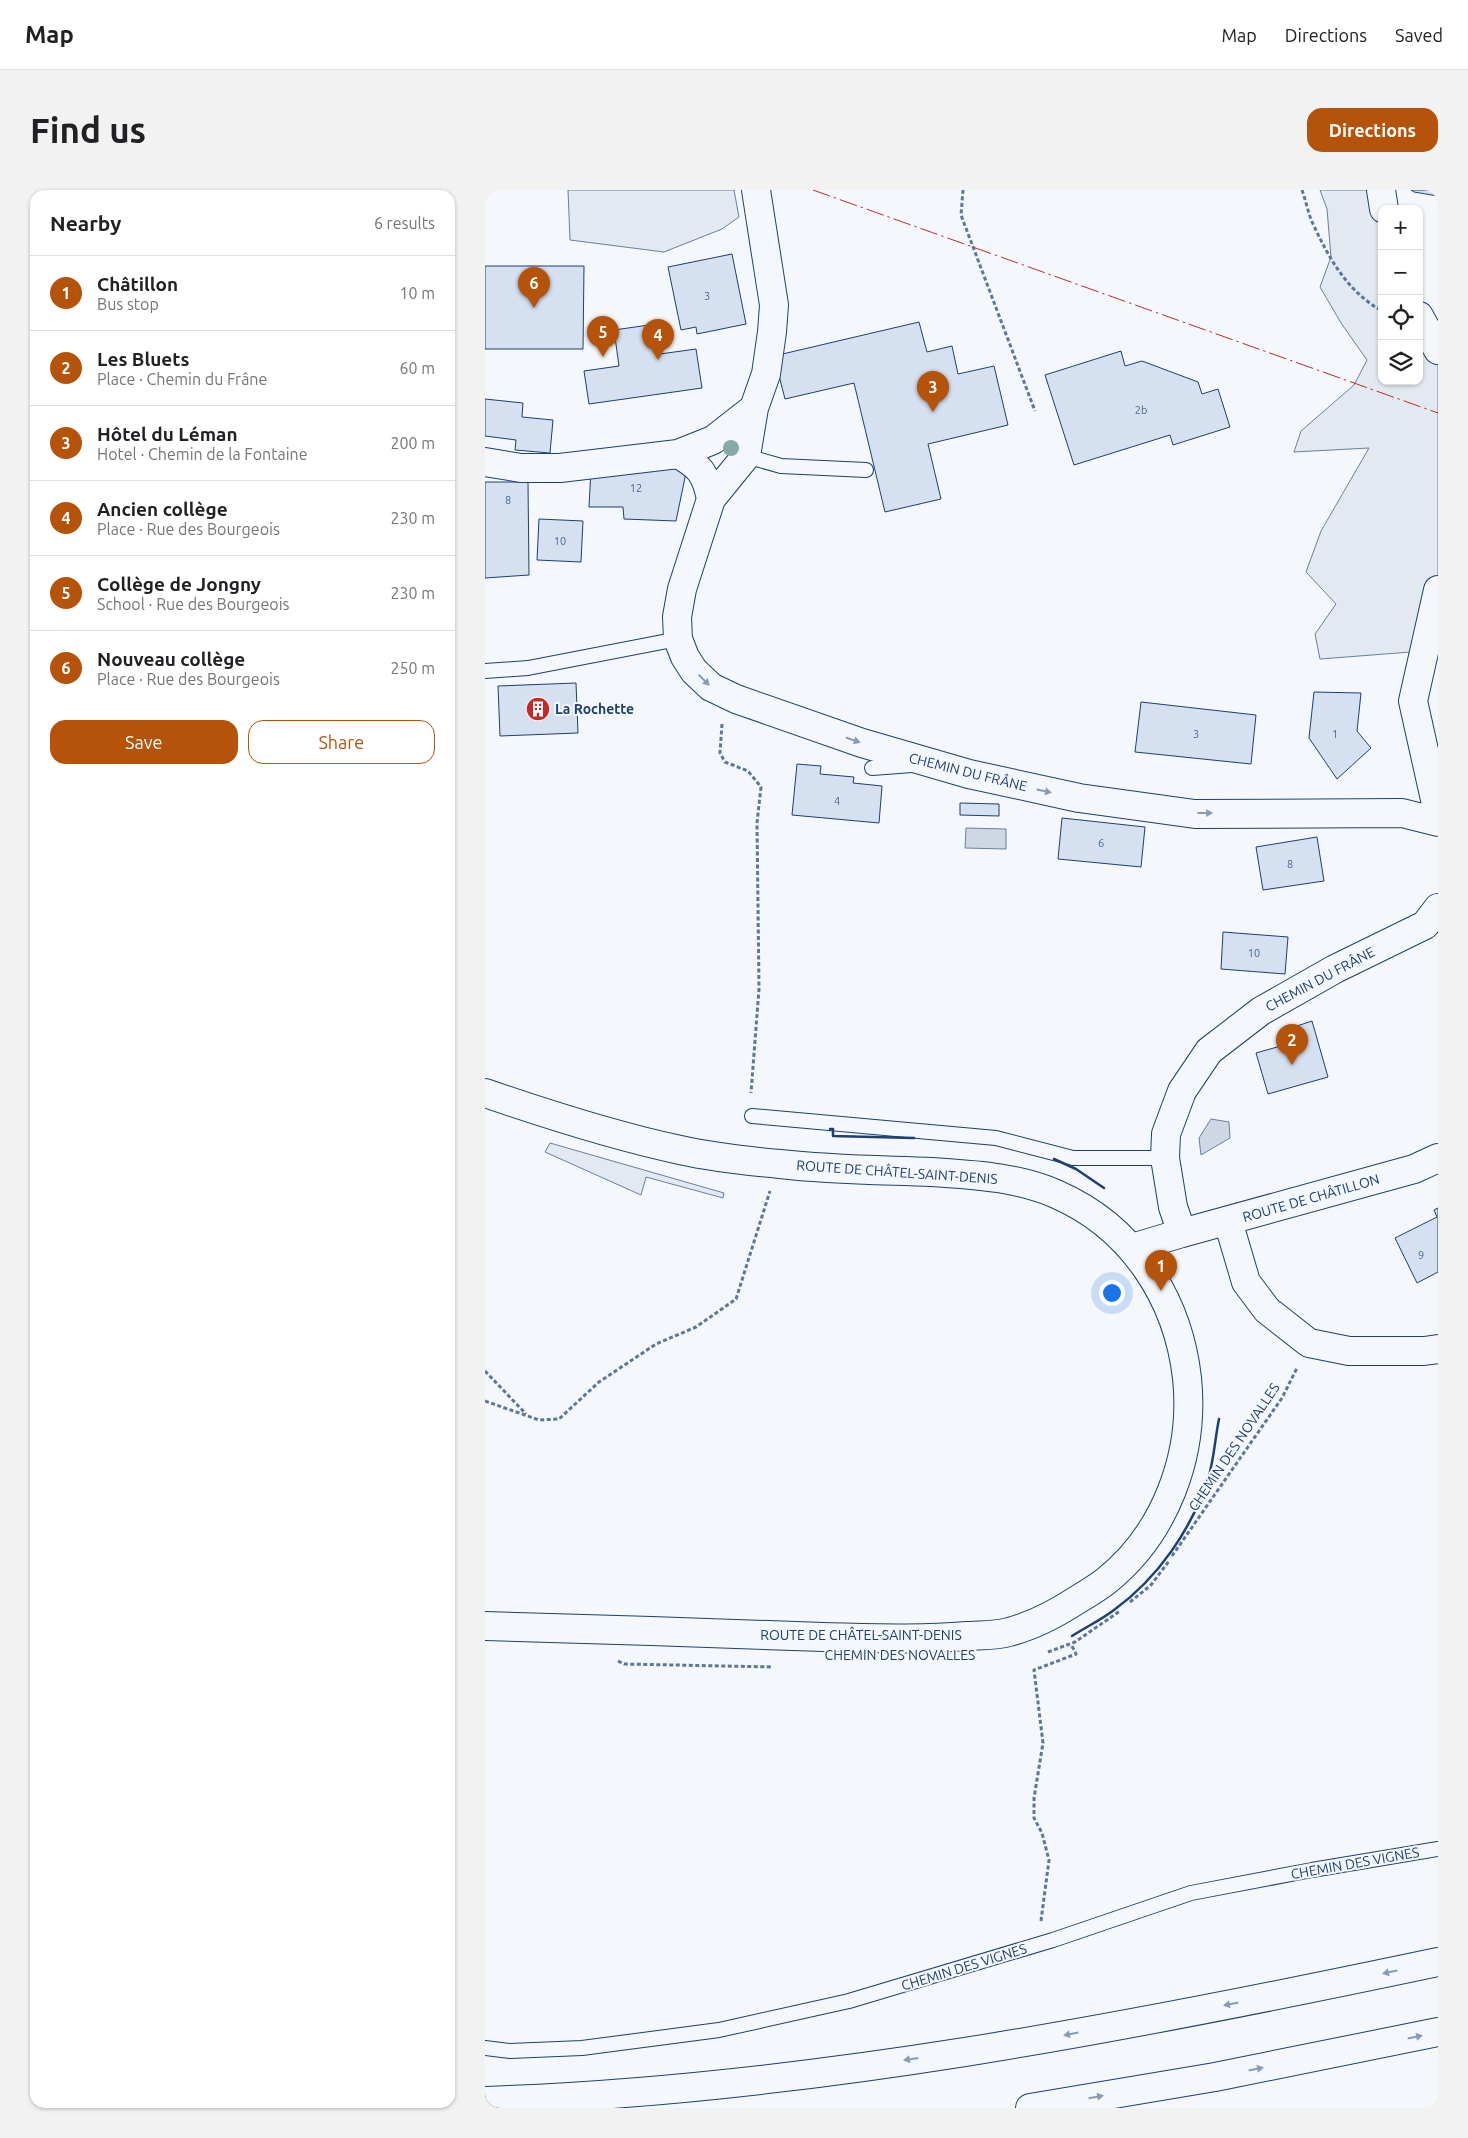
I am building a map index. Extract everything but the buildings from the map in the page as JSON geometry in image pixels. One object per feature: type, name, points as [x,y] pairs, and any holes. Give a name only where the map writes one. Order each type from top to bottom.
[{"type":"main road","points":[[711,499],[746,456],[754,408],[766,374],[774,319],[767,257],[756,190]]},
{"type":"main road","points":[[1381,190],[1383,205]]},
{"type":"main road","points":[[1423,323],[1438,350]]},
{"type":"main road","points":[[485,462],[521,468],[560,468],[678,454],[713,440],[754,408]]},
{"type":"main road","points":[[678,454],[692,462],[702,472],[708,482],[711,499]]},
{"type":"main road","name":"CHEMIN DU FRÂNE","points":[[711,499],[682,589],[677,617],[678,639],[694,671],[711,687],[736,700],[861,743],[933,764],[969,774],[1079,798],[1195,814],[1402,813],[1438,822]]},
{"type":"main road","points":[[1438,590],[1413,701],[1438,813]]},
{"type":"main road","name":"CHEMIN DU FRÂNE","points":[[1182,1233],[1173,1207],[1165,1158],[1166,1134],[1182,1091],[1209,1052],[1261,1011],[1335,969],[1425,925],[1438,908]]},
{"type":"main road","name":"ROUTE DE CHÂTEL-SAINT-DENIS","points":[[485,1094],[580,1125],[683,1151],[778,1164],[986,1175],[1019,1182],[1057,1195],[1093,1215],[1133,1248],[1156,1282],[1170,1308],[1180,1335],[1188,1389],[1184,1453],[1168,1500],[1142,1544],[1125,1564],[1105,1582],[1060,1612],[1007,1633],[942,1638],[847,1637],[485,1626]]},
{"type":"main road","name":"ROUTE DE CHÂTILLON","points":[[1182,1233],[1414,1169],[1438,1158]]},
{"type":"main road","points":[[1228,1221],[1246,1282],[1267,1310],[1309,1343],[1349,1351],[1423,1351],[1438,1349]]},
{"type":"main road","points":[[1133,1248],[1182,1233]]},
{"type":"main road","points":[[485,2102],[724,2084],[867,2065],[1062,2036],[1438,1962]]},
{"type":"main road","points":[[1030,2108],[1215,2077],[1438,2032]]},
{"type":"lane","points":[[746,456],[781,466],[866,470]]},
{"type":"lane","points":[[485,671],[528,668],[678,639]]},
{"type":"lane","points":[[872,768],[933,764]]},
{"type":"lane","points":[[752,1116],[996,1138],[1073,1158],[1165,1158]]},
{"type":"lane","name":"CHEMIN DES VIGNES","points":[[485,2048],[511,2051],[582,2048],[719,2030],[849,2001],[1047,1942],[1191,1893],[1438,1849]]},
{"type":"path","points":[[963,190],[961,215],[1035,411]]},
{"type":"path","points":[[1303,190],[1313,222],[1344,281],[1378,309]]},
{"type":"path","points":[[723,723],[720,753],[725,762],[748,771],[761,787],[757,824],[759,989],[750,1107],[752,1116]]},
{"type":"path","points":[[485,1401],[539,1420],[559,1419],[599,1382],[656,1344],[696,1327],[735,1299],[778,1164]]},
{"type":"path","name":"CHEMIN DES NOVALLES","points":[[1129,1603],[1151,1585],[1189,1534],[1282,1398],[1309,1343]]},
{"type":"path","points":[[485,1371],[526,1415]]},
{"type":"path","points":[[1046,1652],[1071,1644],[1122,1609]]},
{"type":"path","points":[[601,1629],[602,1651],[624,1664],[780,1667]]},
{"type":"path","points":[[1047,1942],[1041,1927],[1041,1917],[1049,1860],[1042,1833],[1034,1818],[1043,1743],[1034,1670],[1076,1654],[1071,1644]]},
{"type":"shaded area","points":[[568,190],[734,190],[739,217],[722,229],[664,252],[570,240]]},
{"type":"shaded area","points":[[1320,190],[1381,190],[1381,205],[1378,205],[1378,385],[1423,385],[1423,323],[1438,350],[1438,590],[1424,651],[1320,659],[1315,634],[1336,604],[1306,572],[1321,531],[1369,448],[1294,452],[1301,431],[1354,385],[1367,360],[1341,323],[1320,287],[1331,257],[1327,209]]},
{"type":"shaded area","points":[[966,828],[1006,829],[1006,849],[965,848]]},
{"type":"shaded area","points":[[1211,1119],[1229,1122],[1230,1138],[1201,1155],[1199,1138]]},
{"type":"shaded area","points":[[550,1143],[724,1193],[723,1198],[646,1177],[641,1195],[545,1152]]},
{"type":"wall","points":[[830,1129],[833,1129],[833,1136],[914,1138]]},
{"type":"wall","points":[[1054,1159],[1076,1169],[1104,1188]]},
{"type":"wall","points":[[1072,1636],[1109,1614],[1130,1597],[1159,1568],[1171,1552],[1192,1516],[1208,1479],[1219,1419]]},
{"type":"power","points":[[813,190],[1438,413]]},
{"type":"place","name":"Nouveau collège","points":[[534,308]]},
{"type":"place","name":"Collège de Jongny","points":[[603,357]]},
{"type":"place","name":"Ancien collège","points":[[658,360]]},
{"type":"place","name":"Hôtel du Léman","points":[[933,412]]},
{"type":"place","name":"La Rochette","points":[[538,709]]},
{"type":"place","name":"Les Bluets","points":[[1292,1065]]},
{"type":"place","name":"Châtillon","points":[[1161,1291]]}]
